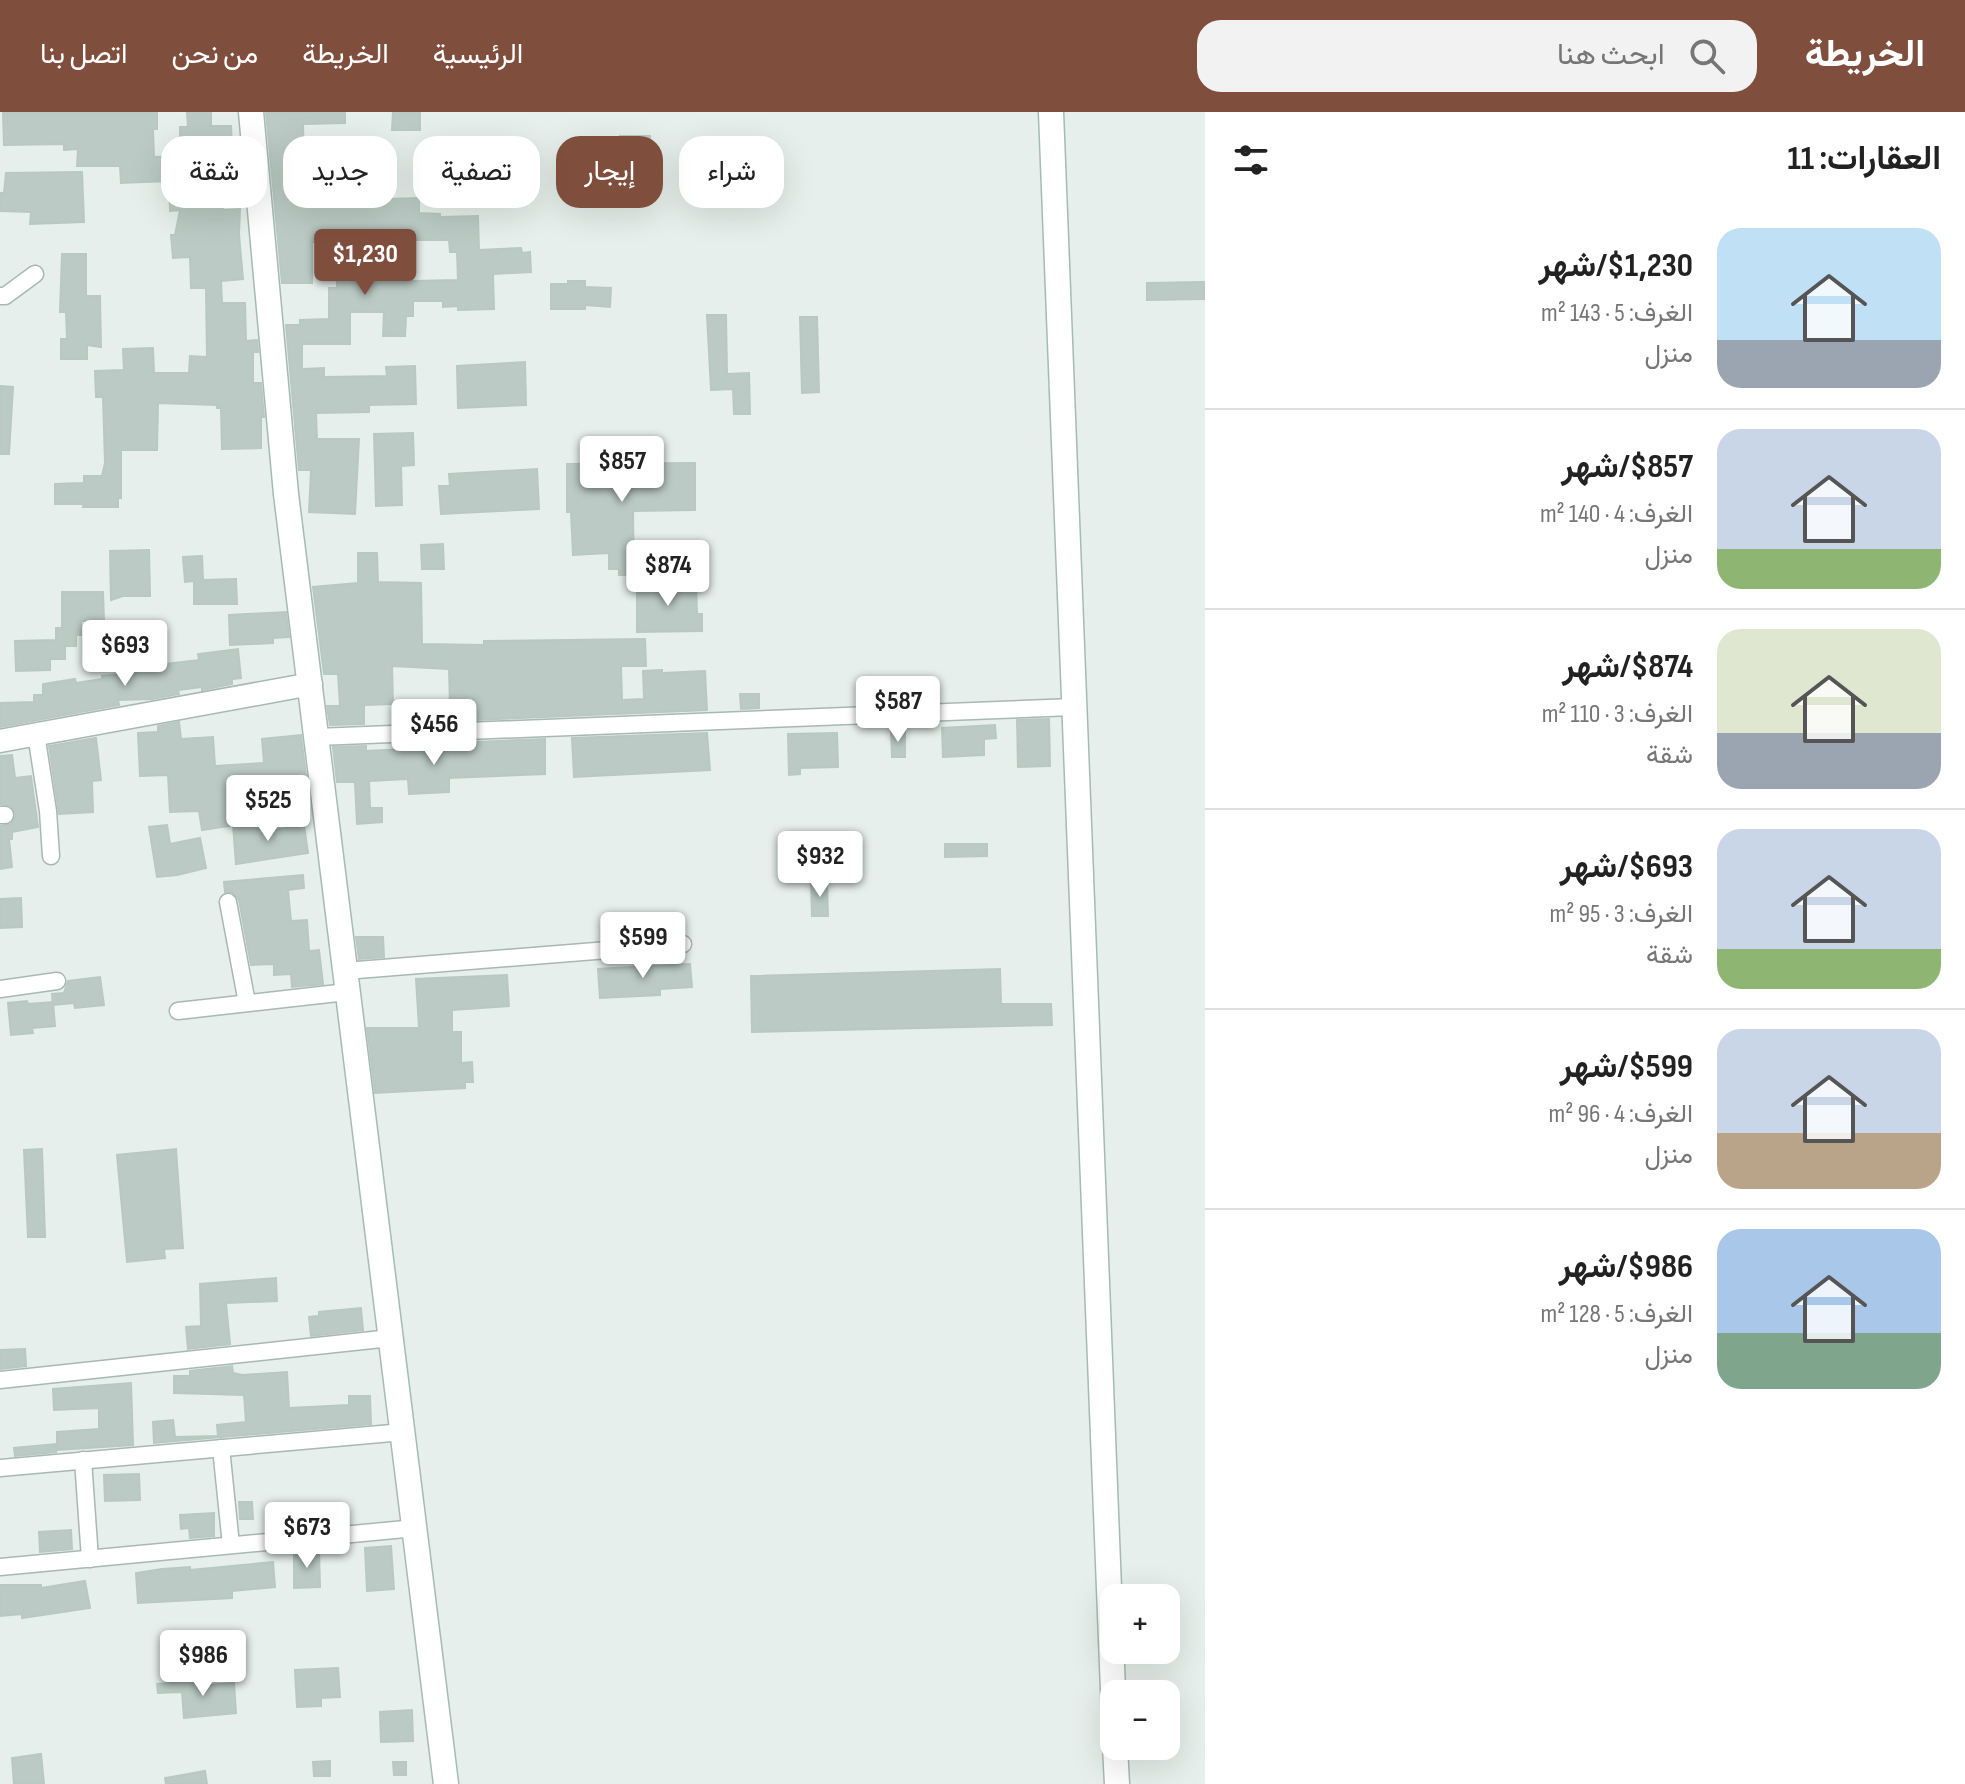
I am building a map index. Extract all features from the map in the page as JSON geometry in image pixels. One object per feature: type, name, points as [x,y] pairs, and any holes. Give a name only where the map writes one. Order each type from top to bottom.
[{"type":"main road","points":[[251,112],[286,494],[446,1784]]},
{"type":"main road","points":[[1051,112],[1113,1680]]},
{"type":"main road","points":[[1116,1760],[1117,1784]]},
{"type":"street","points":[[0,296],[5,296],[35,274]]},
{"type":"street","points":[[0,741],[311,684]]},
{"type":"street","points":[[317,737],[1073,707]]},
{"type":"street","points":[[36,734],[48,811],[51,856]]},
{"type":"street","points":[[228,902],[247,1003]]},
{"type":"street","points":[[178,1011],[247,1003],[346,981],[683,944]]},
{"type":"street","points":[[0,989],[57,981]]},
{"type":"street","points":[[0,1380],[391,1338]]},
{"type":"street","points":[[0,1468],[403,1432]]},
{"type":"street","points":[[221,1448],[231,1545]]},
{"type":"street","points":[[83,1460],[90,1559]]},
{"type":"street","points":[[0,1567],[416,1528]]},
{"type":"building","points":[[3,112],[157,112],[157,129],[153,129],[154,157],[161,157],[161,181],[121,183],[120,166],[77,166],[78,149],[64,150],[64,144],[4,145]]},
{"type":"building","points":[[187,112],[211,112],[211,126],[231,126],[231,136],[180,136],[180,127],[188,127]]},
{"type":"building","points":[[266,112],[345,112],[345,123],[303,124],[303,136],[283,136],[283,208],[397,208],[397,199],[413,198],[413,208],[419,208],[419,213],[440,214],[440,217],[478,216],[479,250],[521,248],[522,253],[530,252],[531,272],[493,274],[494,309],[458,310],[458,306],[443,307],[443,301],[413,301],[413,316],[406,316],[405,336],[383,336],[384,312],[350,312],[350,344],[302,344],[302,369],[324,368],[324,377],[387,376],[386,367],[415,366],[416,404],[369,405],[369,412],[316,413],[317,439],[359,439],[355,514],[309,512],[311,470],[299,470],[286,325],[300,325],[300,320],[329,319],[329,288],[337,288],[337,266],[389,265],[388,234],[324,233],[324,242],[312,242],[312,283],[282,283]],"holes":[[[409,240],[449,240],[450,252],[457,252],[458,280],[412,281]]]},
{"type":"building","points":[[393,112],[420,112],[420,130],[392,130]]},
{"type":"building","points":[[82,172],[84,222],[30,224],[31,212],[0,211],[0,193],[4,193],[6,173]]},
{"type":"building","points":[[170,208],[240,209],[243,279],[221,281],[222,303],[245,303],[246,341],[257,340],[258,352],[253,352],[253,383],[261,383],[264,417],[261,417],[261,448],[222,449],[221,408],[217,405],[158,403],[157,450],[121,450],[121,498],[118,498],[118,507],[55,504],[55,484],[84,483],[84,476],[102,476],[105,463],[103,397],[96,397],[95,371],[124,370],[123,349],[153,348],[154,373],[189,373],[190,356],[207,357],[206,288],[191,288],[190,257],[173,258],[171,235],[175,235],[180,210],[170,211]]},
{"type":"building","points":[[62,254],[86,254],[86,296],[100,296],[101,347],[87,345],[87,359],[61,359],[61,339],[67,339],[66,312],[60,312]]},
{"type":"building","points":[[568,281],[585,281],[585,287],[611,288],[610,307],[585,305],[585,309],[551,309],[551,284],[568,284]]},
{"type":"building","points":[[1205,282],[1205,299],[1147,300],[1147,283]]},
{"type":"building","points":[[707,315],[726,315],[727,374],[749,373],[750,414],[734,414],[733,389],[711,390]]},
{"type":"building","points":[[800,317],[817,317],[819,392],[802,393]]},
{"type":"building","points":[[525,362],[526,405],[458,408],[457,366]]},
{"type":"building","points":[[0,386],[13,387],[9,454],[0,454]]},
{"type":"building","points":[[413,433],[414,465],[401,466],[402,505],[376,506],[374,434]]},
{"type":"building","points":[[695,463],[695,510],[633,511],[634,575],[619,575],[619,569],[609,569],[609,553],[573,555],[571,512],[567,512],[567,464]]},
{"type":"building","points":[[537,469],[539,509],[441,514],[439,486],[450,486],[449,474]]},
{"type":"building","points":[[443,544],[444,569],[422,569],[421,545]]},
{"type":"building","points":[[149,550],[150,596],[123,596],[111,600],[110,551]]},
{"type":"building","points":[[358,553],[377,553],[378,582],[421,583],[422,644],[645,639],[646,666],[621,666],[622,700],[644,699],[643,671],[705,671],[707,710],[404,723],[403,708],[450,706],[449,669],[392,666],[393,704],[364,705],[364,724],[330,725],[327,706],[340,706],[338,674],[324,674],[313,587],[358,583]]},
{"type":"building","points":[[202,556],[203,580],[236,579],[237,604],[194,604],[194,581],[185,582],[183,557]]},
{"type":"building","points":[[696,582],[697,614],[702,614],[702,631],[637,632],[637,583]]},
{"type":"building","points":[[62,592],[103,592],[104,621],[81,621],[81,635],[76,635],[76,646],[65,646],[65,659],[50,659],[50,670],[16,671],[15,641],[56,640],[56,628],[62,628]]},
{"type":"building","points":[[286,612],[289,637],[273,638],[273,643],[230,645],[229,615]]},
{"type":"building","points":[[238,649],[241,678],[232,679],[232,684],[202,690],[202,687],[178,690],[179,694],[152,699],[118,700],[119,705],[0,727],[0,703],[34,702],[34,695],[43,695],[43,684],[75,679],[76,683],[102,679],[102,676],[157,671],[156,665],[199,660],[198,654]]},
{"type":"building","points":[[740,694],[759,694],[759,708],[741,709]]},
{"type":"building","points":[[1049,719],[1050,766],[1018,767],[1017,720]]},
{"type":"building","points":[[179,722],[181,739],[213,737],[215,766],[264,763],[262,739],[301,735],[308,793],[286,795],[286,791],[241,791],[241,797],[225,798],[229,826],[202,830],[199,811],[170,812],[168,775],[140,776],[138,733],[158,732],[158,726]]},
{"type":"building","points":[[995,725],[996,738],[984,739],[984,755],[943,757],[942,728]]},
{"type":"building","points":[[891,731],[905,731],[905,757],[892,757]]},
{"type":"building","points":[[707,733],[710,770],[574,777],[572,738]]},
{"type":"building","points":[[837,733],[838,767],[800,768],[800,774],[789,775],[788,734]]},
{"type":"building","points":[[96,738],[101,780],[92,781],[93,812],[59,814],[49,746]]},
{"type":"building","points":[[545,739],[545,774],[449,778],[449,792],[409,794],[408,779],[369,781],[370,808],[382,808],[382,822],[357,824],[355,782],[337,782],[333,747],[366,746],[366,751],[404,749],[404,745]]},
{"type":"building","points":[[12,755],[15,778],[31,776],[38,827],[12,832],[12,839],[9,839],[12,867],[0,869],[0,826],[11,824],[16,816],[11,806],[0,804],[0,756]]},
{"type":"building","points":[[262,823],[263,832],[304,825],[308,853],[236,864],[233,825]]},
{"type":"building","points":[[167,825],[170,844],[200,838],[206,868],[157,877],[149,827]]},
{"type":"building","points":[[945,844],[987,844],[987,856],[945,857]]},
{"type":"building","points":[[303,875],[304,888],[288,890],[291,921],[307,920],[309,951],[319,950],[323,984],[292,987],[291,974],[274,975],[274,964],[251,965],[239,900],[232,892],[225,892],[224,882]]},
{"type":"building","points":[[811,882],[827,882],[828,916],[812,916]]},
{"type":"building","points":[[21,898],[22,927],[0,928],[0,899]]},
{"type":"building","points":[[356,937],[383,937],[384,957],[359,959]]},
{"type":"building","points":[[690,964],[692,987],[660,989],[660,995],[600,998],[598,969]]},
{"type":"building","points":[[1000,969],[1001,1004],[1051,1004],[1052,1025],[752,1032],[751,976]]},
{"type":"building","points":[[507,975],[509,1006],[452,1010],[452,1032],[461,1032],[461,1063],[472,1062],[473,1082],[465,1082],[465,1088],[375,1093],[367,1028],[419,1028],[416,979]]},
{"type":"building","points":[[100,977],[104,1005],[75,1008],[74,1003],[53,1005],[52,994],[64,993],[68,981]]},
{"type":"building","points":[[27,1001],[28,1004],[53,1002],[55,1026],[32,1028],[33,1033],[11,1035],[8,1003]]},
{"type":"building","points":[[42,1149],[45,1237],[28,1237],[24,1150]]},
{"type":"building","points":[[176,1149],[183,1248],[164,1249],[165,1258],[127,1262],[117,1155]]},
{"type":"building","points":[[276,1278],[277,1301],[226,1303],[230,1344],[188,1349],[186,1327],[201,1326],[200,1284]]},
{"type":"building","points":[[361,1308],[363,1330],[311,1336],[309,1317],[319,1316],[319,1312]]},
{"type":"building","points":[[25,1349],[26,1366],[0,1369],[0,1350]]},
{"type":"building","points":[[232,1366],[233,1373],[242,1375],[287,1372],[289,1408],[349,1405],[349,1396],[370,1396],[371,1424],[154,1443],[153,1422],[173,1420],[175,1437],[218,1436],[217,1425],[246,1422],[244,1395],[174,1393],[174,1376],[190,1376],[190,1371]]},
{"type":"building","points":[[131,1383],[133,1445],[57,1450],[57,1432],[99,1429],[99,1408],[54,1410],[53,1389]]},
{"type":"building","points":[[56,1444],[56,1452],[15,1456],[14,1448]]},
{"type":"building","points":[[139,1474],[140,1500],[105,1501],[104,1475]]},
{"type":"building","points":[[239,1502],[252,1502],[253,1519],[240,1519]]},
{"type":"building","points":[[214,1513],[214,1536],[190,1538],[189,1528],[181,1529],[180,1515]]},
{"type":"building","points":[[71,1530],[72,1549],[40,1552],[39,1532]]},
{"type":"building","points":[[391,1546],[394,1589],[367,1591],[365,1548]]},
{"type":"building","points":[[319,1552],[320,1587],[294,1588],[294,1553]]},
{"type":"building","points":[[273,1562],[275,1587],[232,1591],[232,1598],[138,1603],[136,1573]]},
{"type":"building","points":[[85,1581],[90,1608],[22,1618],[22,1614],[0,1616],[0,1585],[41,1585],[41,1588]]},
{"type":"building","points":[[338,1668],[340,1697],[321,1698],[321,1706],[297,1707],[295,1670]]},
{"type":"building","points":[[206,1680],[207,1685],[234,1683],[236,1713],[184,1718],[182,1692],[158,1693],[157,1684]]},
{"type":"building","points":[[412,1710],[413,1741],[381,1742],[380,1712]]},
{"type":"building","points":[[41,1754],[44,1784],[14,1784],[12,1758]]},
{"type":"building","points":[[330,1761],[330,1776],[314,1776],[313,1762]]},
{"type":"building","points":[[393,1762],[406,1762],[406,1775],[394,1775]]},
{"type":"building","points":[[205,1771],[207,1784],[166,1784],[165,1778]]}]
